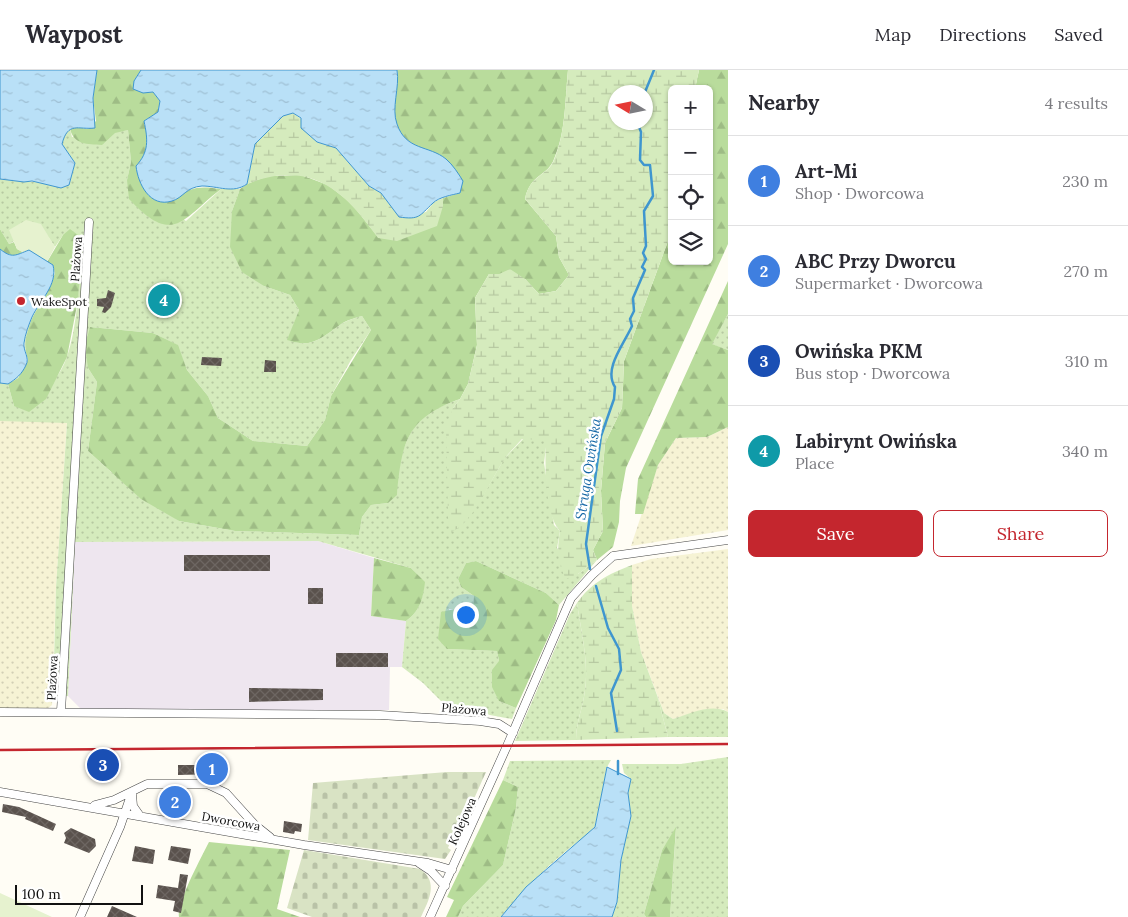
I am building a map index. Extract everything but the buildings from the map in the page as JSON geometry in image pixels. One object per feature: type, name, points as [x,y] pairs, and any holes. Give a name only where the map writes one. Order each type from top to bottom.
[{"type":"street","name":"Plażowa","points":[[90,222],[61,712],[418,716],[494,723],[513,733]]},
{"type":"street","name":"Kolejowa","points":[[430,917],[513,733],[571,598],[592,575],[614,556],[728,540]]},
{"type":"street","points":[[0,712],[61,712]]},
{"type":"street","name":"Dworcowa","points":[[87,806],[110,802],[142,785],[153,783],[207,784],[226,793],[251,821],[274,840]]},
{"type":"street","name":"Dworcowa","points":[[0,792],[274,840],[417,862],[452,870]]},
{"type":"street","points":[[80,917],[125,814],[132,792]]},
{"type":"street","points":[[132,792],[134,806],[140,816]]},
{"type":"street","points":[[243,834],[249,828],[251,821]]},
{"type":"street","name":"Dworcowa","points":[[417,862],[431,871],[444,886]]},
{"type":"shaded area","points":[[40,420],[67,422],[56,587],[52,705],[47,709],[0,710],[0,421]]},
{"type":"shaded area","points":[[728,427],[728,530],[631,546],[658,465],[676,438],[707,437]]},
{"type":"shaded area","points":[[318,541],[374,558],[371,616],[406,621],[402,667],[390,667],[389,710],[82,710],[68,696],[75,542]]},
{"type":"shaded area","points":[[728,549],[728,712],[723,709],[707,709],[673,719],[664,713],[641,652],[632,606],[632,565],[651,559]]},
{"type":"green space","points":[[97,70],[141,70],[134,81],[143,93],[153,92],[160,101],[158,112],[144,121],[147,145],[141,161],[136,167],[174,200],[185,192],[196,188],[221,189],[187,218],[168,225],[157,222],[144,214],[129,199],[127,180],[131,162],[128,130],[115,133],[102,145],[82,143],[72,134],[70,129],[77,127],[88,129],[96,121],[93,98]]},
{"type":"green space","points":[[397,70],[568,70],[564,115],[558,149],[551,165],[531,185],[525,199],[556,236],[559,257],[569,275],[556,291],[539,294],[525,279],[489,274],[475,298],[477,345],[468,384],[460,399],[442,406],[428,415],[410,435],[401,461],[397,495],[388,503],[371,505],[362,517],[359,535],[235,531],[179,521],[141,499],[88,451],[97,382],[88,368],[86,354],[90,327],[153,333],[178,345],[187,370],[208,396],[218,418],[253,441],[307,446],[325,420],[331,396],[371,330],[362,316],[345,322],[310,343],[287,340],[299,310],[290,295],[264,286],[242,272],[230,247],[232,211],[240,189],[247,184],[268,176],[301,175],[328,185],[351,203],[379,238],[443,206],[443,198],[460,193],[445,158],[416,146],[399,130],[395,113]]},
{"type":"green space","points":[[568,70],[699,70],[696,85],[668,85],[668,241],[624,361],[622,408],[605,443],[601,491],[603,531],[593,550],[597,560],[578,574],[566,579],[559,555],[560,531],[551,513],[548,501],[546,440],[522,439],[504,460],[474,511],[467,520],[451,532],[448,517],[446,426],[453,408],[468,384],[477,345],[475,298],[489,274],[499,274],[510,269],[525,279],[539,294],[556,291],[569,275],[559,257],[556,236],[525,199],[531,185],[548,169],[554,160],[561,138]]},
{"type":"green space","points":[[699,70],[728,70],[728,244],[626,468],[620,501],[619,522],[613,547],[597,560],[593,550],[603,531],[601,491],[605,443],[622,408],[624,361],[668,241],[668,265],[713,265],[713,85],[696,85]]},
{"type":"green space","points":[[293,113],[301,119],[317,142],[336,148],[369,186],[381,193],[399,217],[426,212],[434,202],[443,198],[443,206],[437,226],[397,241],[378,238],[352,205],[323,183],[307,177],[289,175],[269,177],[247,184],[255,144],[283,116]]},
{"type":"green space","points":[[70,129],[72,137],[128,130],[131,162],[127,180],[186,221],[221,189],[240,189],[232,211],[264,286],[290,295],[299,310],[288,340],[310,343],[322,338],[345,322],[362,316],[371,330],[351,360],[331,396],[325,420],[307,446],[253,441],[218,418],[208,396],[187,370],[177,345],[153,333],[90,327],[88,368],[97,382],[88,451],[111,472],[179,521],[235,531],[359,535],[362,517],[371,505],[388,503],[402,454],[412,430],[419,420],[428,413],[460,399],[453,408],[448,517],[481,499],[504,459],[523,439],[547,439],[544,463],[554,525],[560,531],[557,548],[578,574],[597,560],[559,605],[546,593],[476,561],[466,563],[458,579],[461,587],[474,596],[473,605],[462,609],[449,609],[447,649],[497,651],[499,661],[499,701],[516,708],[512,719],[447,707],[423,683],[402,667],[406,621],[418,609],[424,588],[424,582],[411,568],[318,541],[75,542],[68,696],[53,697],[56,587],[67,423],[0,421],[0,383],[8,384],[14,406],[58,375],[65,363],[70,348],[76,315],[82,250],[63,235],[55,247],[49,238],[30,232],[9,244],[0,229],[0,179],[69,185],[75,163],[62,144],[64,136]]},
{"type":"green space","name":"WakeSpot","points":[[26,220],[41,224],[55,247],[47,262],[53,265],[55,273],[45,297],[32,317],[24,344],[28,360],[18,378],[0,383],[0,249],[7,255],[16,257],[22,252],[17,249],[9,230]]},
{"type":"green space","points":[[0,229],[9,244],[14,242],[17,249],[23,252],[16,257],[7,255],[0,249]]},
{"type":"green space","points":[[70,229],[78,235],[82,250],[78,300],[67,357],[46,399],[29,412],[14,406],[8,384],[18,378],[28,360],[25,348],[29,326],[55,273],[47,262],[63,235]]},
{"type":"green space","points":[[728,281],[728,314],[712,344],[728,350],[728,427],[707,437],[676,438],[658,465],[643,514],[635,514],[638,479]]},
{"type":"green space","points":[[728,314],[728,350],[711,344]]},
{"type":"green space","points":[[374,558],[411,568],[425,582],[420,604],[415,613],[406,621],[371,616]]},
{"type":"green space","points":[[476,561],[546,593],[559,605],[556,620],[516,708],[499,701],[492,687],[492,670],[499,661],[497,651],[447,649],[438,639],[441,612],[473,605],[474,596],[461,587],[458,579],[466,563]]},
{"type":"green space","points":[[632,565],[632,606],[641,652],[657,695],[668,737],[576,740],[586,679],[584,646],[577,603],[588,590],[601,580]]},
{"type":"green space","points":[[577,603],[584,646],[586,679],[576,740],[515,741],[570,614]]},
{"type":"green space","points":[[657,695],[664,713],[673,719],[708,709],[728,712],[728,737],[668,737]]},
{"type":"green space","points":[[728,757],[728,917],[670,917],[676,829],[662,850],[644,914],[646,917],[612,917],[617,902],[621,860],[631,816],[628,793],[631,779],[624,773],[622,764],[681,764]]},
{"type":"green space","points":[[611,760],[607,767],[595,826],[592,830],[556,859],[501,917],[458,917],[463,906],[503,865],[516,808],[518,787],[503,780],[510,761]]},
{"type":"green space","points":[[447,772],[486,772],[455,841],[451,840],[448,848],[451,850],[445,859],[308,840],[313,783]]},
{"type":"green space","points":[[503,780],[518,787],[516,808],[503,865],[463,906],[458,917],[446,917],[454,900],[447,897]]},
{"type":"green space","points":[[676,827],[670,917],[646,917],[644,914],[662,850]]},
{"type":"green space","points":[[209,842],[290,850],[277,909],[300,917],[179,917],[185,891]]},
{"type":"green space","points":[[304,850],[420,869],[426,874],[431,885],[431,892],[421,917],[312,917],[287,908]]},
{"type":"green space","points":[[0,893],[52,917],[0,917]]},
{"type":"water","points":[[0,70],[97,70],[93,98],[95,128],[71,129],[64,137],[62,144],[75,163],[69,185],[61,188],[32,181],[0,179]]},
{"type":"water","points":[[141,70],[397,70],[395,118],[401,133],[412,143],[432,151],[449,161],[463,181],[460,193],[439,199],[419,216],[411,218],[399,217],[381,193],[369,186],[336,148],[317,142],[301,128],[301,118],[293,113],[283,116],[255,144],[247,184],[236,189],[202,186],[188,190],[172,201],[157,201],[151,198],[142,187],[136,166],[145,151],[146,134],[144,121],[158,112],[160,101],[153,92],[143,93],[133,89],[134,81]]},
{"type":"water","name":"WakeSpot","points":[[0,249],[11,255],[17,255],[29,250],[53,265],[54,272],[51,286],[35,311],[26,333],[24,346],[27,360],[26,365],[19,376],[8,384],[0,383]]},
{"type":"water","points":[[607,767],[631,779],[628,793],[631,816],[621,860],[617,902],[612,917],[501,917],[526,887],[595,827]]},
{"type":"waterway","name":"Struga Owińska","points":[[648,85],[654,70]]},
{"type":"waterway","name":"Struga Owińska","points":[[590,569],[586,544],[601,436],[614,399],[615,387],[611,372],[616,356],[632,326],[630,319],[634,311],[633,298],[645,270],[642,267],[646,259],[643,253],[646,246],[644,211],[653,196],[650,165],[644,165],[640,160],[640,130]]},
{"type":"waterway","points":[[596,586],[608,628],[619,649],[621,670],[611,693],[617,731]]},
{"type":"waterway","points":[[618,761],[618,774]]},
{"type":"railway","points":[[0,750],[728,744]]},
{"type":"place","name":"Labirynt Owińska","points":[[164,300]]},
{"type":"place","name":"WakeSpot","points":[[21,301]]},
{"type":"place","name":"Owińska PKM","points":[[103,765]]},
{"type":"place","name":"Art-Mi","points":[[212,769]]},
{"type":"place","name":"ABC Przy Dworcu","points":[[175,802]]}]
